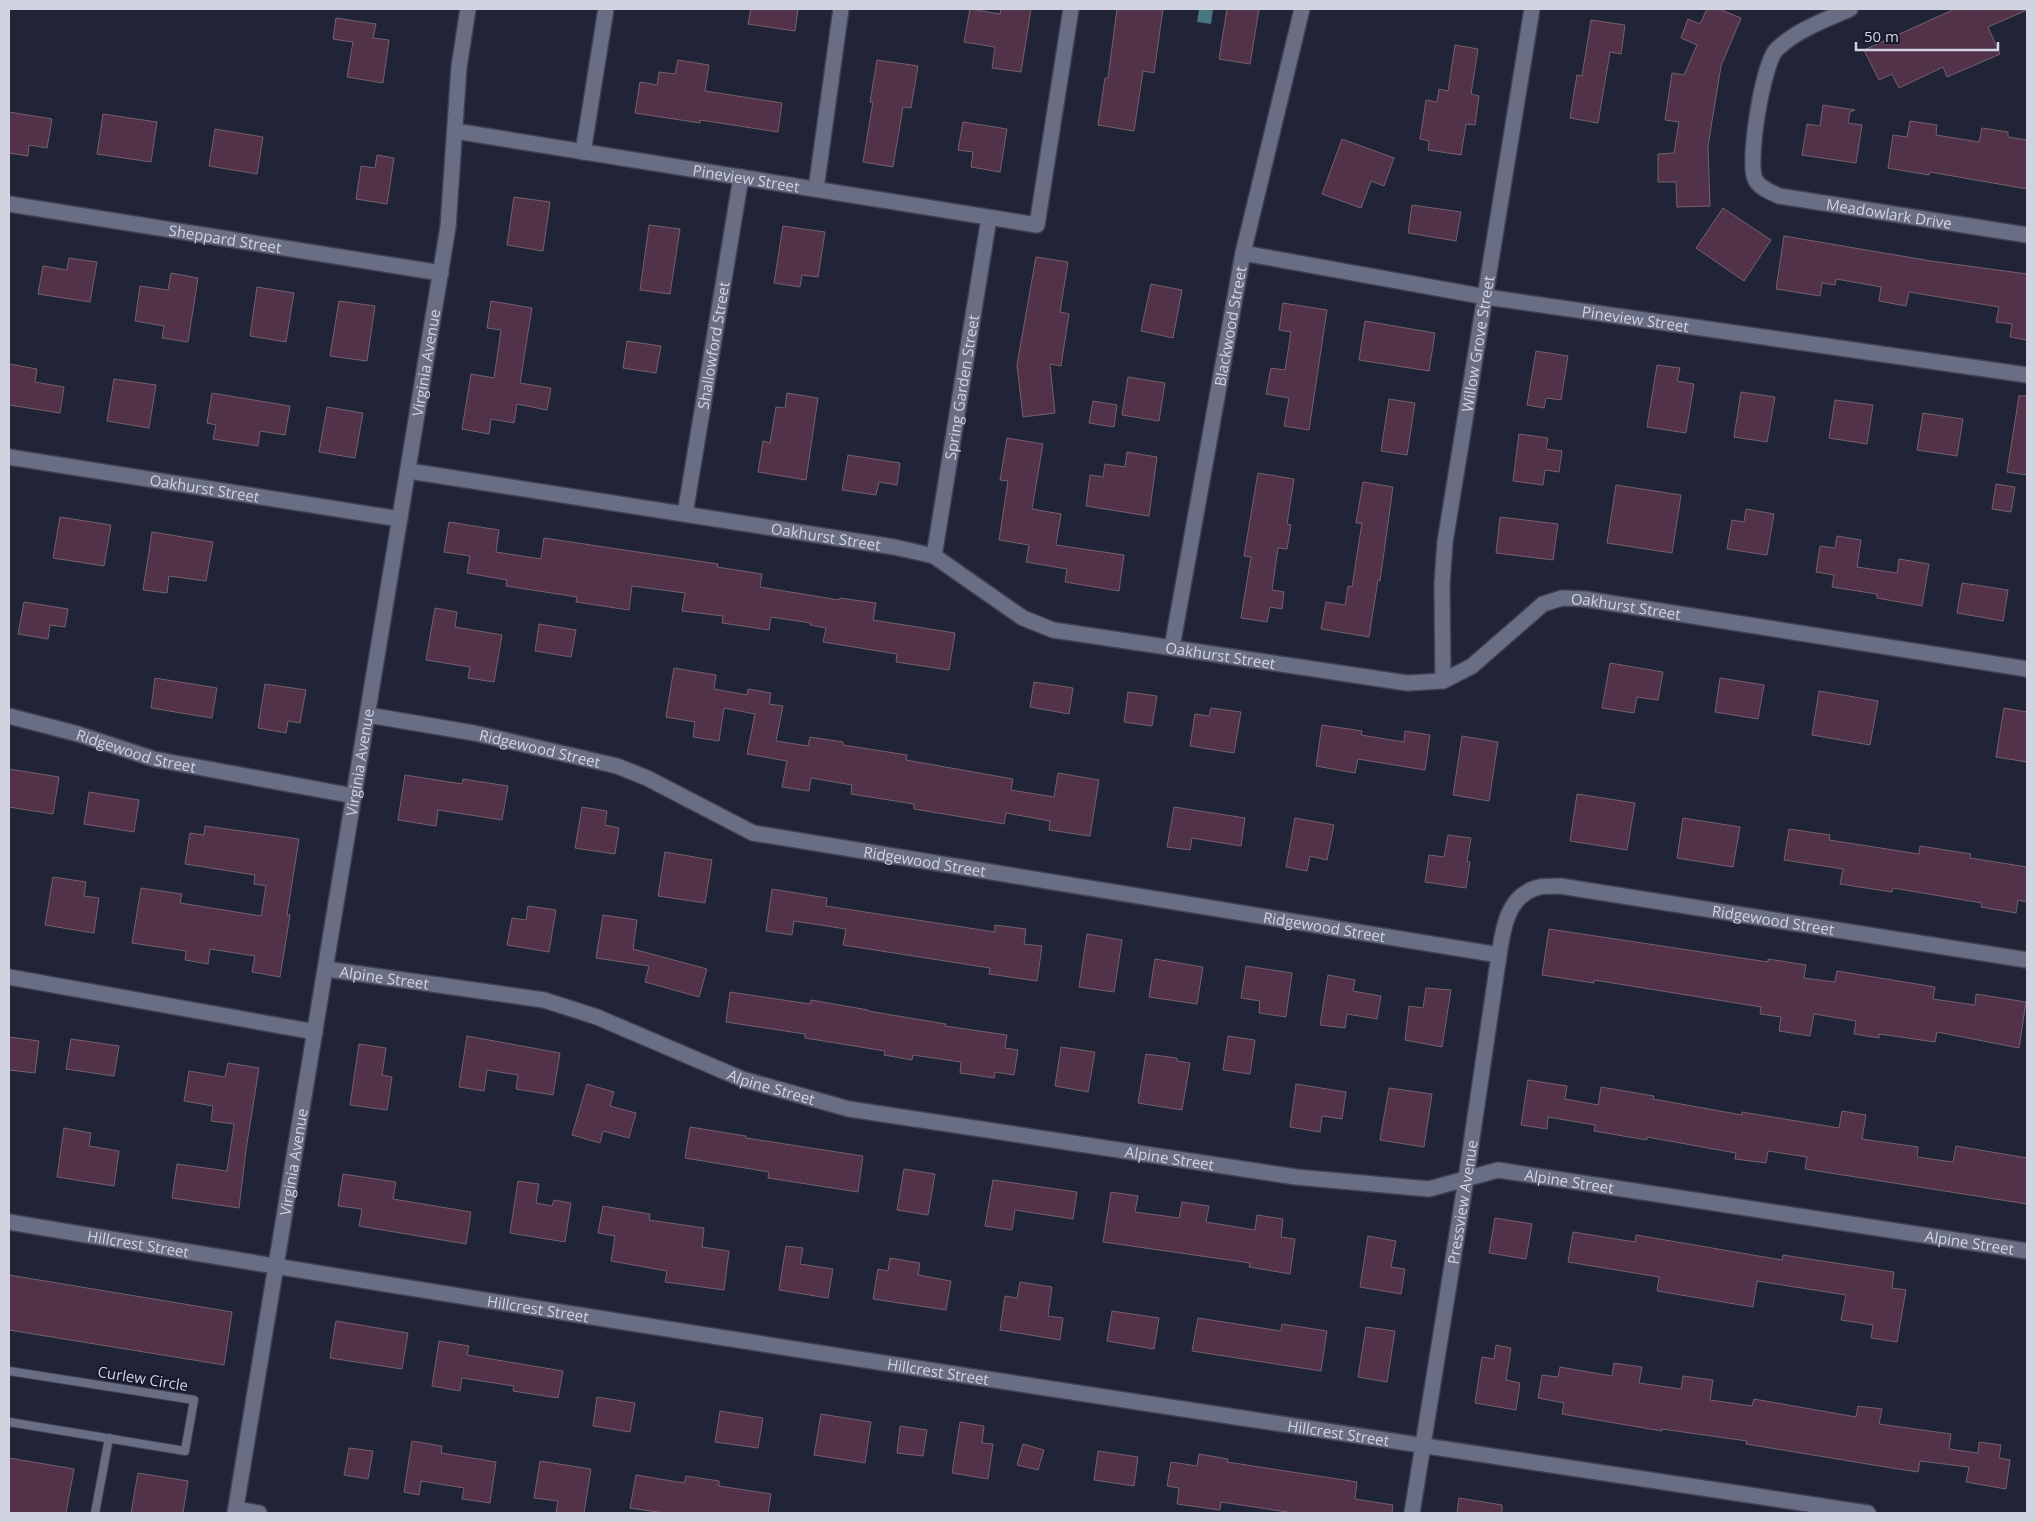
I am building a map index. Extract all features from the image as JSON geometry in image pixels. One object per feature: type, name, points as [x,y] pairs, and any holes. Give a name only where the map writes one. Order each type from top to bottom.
[{"type":"street","name":"Virginia Avenue","points":[[235,1511],[441,273],[448,227],[459,67],[468,9]]},
{"type":"street","points":[[582,152],[606,9]]},
{"type":"street","points":[[816,189],[841,9]]},
{"type":"street","name":"Pineview Street","points":[[456,131],[1037,225],[1071,9]]},
{"type":"street","name":"Blackwood Street","points":[[1172,647],[1243,254],[1302,9]]},
{"type":"street","name":"Willow Grove Street","points":[[1443,681],[1442,584],[1445,542],[1532,9]]},
{"type":"street","name":"Meadowlark Drive","points":[[1850,9],[1796,34],[1775,50],[1764,82],[1758,114],[1752,165],[1755,180],[1764,189],[1779,196],[2027,234]]},
{"type":"street","name":"Shallowford Street","points":[[684,514],[741,176]]},
{"type":"street","name":"Sheppard Street","points":[[9,204],[441,273]]},
{"type":"street","name":"Spring Garden Street","points":[[934,556],[989,218]]},
{"type":"street","name":"Pineview Street","points":[[1243,254],[1486,297],[2027,375]]},
{"type":"street","name":"Oakhurst Street","points":[[9,457],[400,519]]},
{"type":"street","name":"Oakhurst Street","points":[[409,470],[894,547],[934,556],[1023,618],[1053,630],[1407,683],[1443,681],[1472,666],[1543,604],[1562,598],[1585,598],[2027,669]]},
{"type":"street","name":"Ridgewood Street","points":[[368,715],[474,733],[617,766],[647,778],[753,833],[1498,955]]},
{"type":"street","name":"Ridgewood Street","points":[[9,716],[78,734],[154,759],[354,796]]},
{"type":"street","name":"Ridgewood Street","points":[[1522,895],[1538,887],[1560,886],[2027,960]]},
{"type":"street","name":"Pressview Avenue","points":[[1412,1513],[1466,1179],[1498,955],[1504,922],[1512,907],[1522,895]]},
{"type":"street","name":"Alpine Street","points":[[326,969],[544,1000],[597,1017],[742,1079],[849,1110],[1296,1177],[1429,1189],[1498,1170],[2027,1251]]},
{"type":"street","points":[[9,977],[315,1032]]},
{"type":"street","name":"Hillcrest Street","points":[[9,1222],[276,1267],[1424,1446],[1868,1513]]},
{"type":"street","points":[[235,1511],[259,1513]]},
{"type":"lane","name":"Curlew Circle","points":[[9,1371],[194,1400],[185,1451],[9,1422]]},
{"type":"lane","points":[[94,1513],[109,1438]]},
{"type":"shaded area","points":[[1199,9],[1213,9],[1211,24],[1197,22]]},
{"type":"building","points":[[751,9],[798,9],[795,31],[748,24]]},
{"type":"building","points":[[970,9],[1000,14],[1001,9],[1031,9],[1021,72],[992,68],[995,47],[964,42]]},
{"type":"building","points":[[1117,9],[1163,9],[1154,73],[1143,71],[1134,131],[1098,125],[1105,78],[1108,78]]},
{"type":"building","points":[[1227,9],[1259,9],[1250,64],[1219,59]]},
{"type":"building","points":[[1707,9],[1719,9],[1741,18],[1721,66],[1708,146],[1710,206],[1677,207],[1676,182],[1658,182],[1658,154],[1674,153],[1679,122],[1665,120],[1672,73],[1684,75],[1697,45],[1681,38],[1688,19],[1700,24]]},
{"type":"building","points":[[1955,9],[2027,10],[1988,27],[2000,54],[1947,77],[1943,67],[1899,88],[1892,74],[1879,80],[1864,50]]},
{"type":"building","points":[[336,18],[376,24],[373,38],[389,40],[383,83],[347,77],[353,42],[333,39]]},
{"type":"building","points":[[1591,20],[1625,25],[1621,54],[1610,52],[1598,123],[1570,118],[1577,75],[1582,76]]},
{"type":"building","points":[[1455,45],[1478,49],[1471,94],[1479,96],[1475,125],[1466,124],[1461,155],[1428,150],[1429,141],[1420,139],[1426,100],[1437,102],[1439,89],[1448,91]]},
{"type":"building","points":[[678,60],[709,65],[705,91],[782,103],[778,132],[700,120],[700,123],[635,113],[640,82],[657,85],[659,72],[675,74]]},
{"type":"building","points":[[877,60],[918,66],[911,108],[903,107],[893,167],[863,162],[873,102],[870,102]]},
{"type":"building","points":[[1823,105],[1855,110],[1850,112],[1848,123],[1862,125],[1856,163],[1802,155],[1807,124],[1820,126]]},
{"type":"building","points":[[9,112],[52,119],[47,148],[29,145],[28,156],[9,153]]},
{"type":"building","points":[[103,114],[157,122],[151,162],[97,154]]},
{"type":"building","points":[[1910,121],[1937,125],[1936,135],[1979,142],[1982,128],[2008,132],[2008,137],[2027,140],[2027,189],[1930,172],[1929,175],[1888,168],[1893,135],[1907,137]]},
{"type":"building","points":[[963,122],[1007,129],[1000,172],[971,167],[973,152],[958,150]]},
{"type":"building","points":[[215,129],[263,137],[257,174],[209,166]]},
{"type":"building","points":[[1342,139],[1394,158],[1384,186],[1371,181],[1361,208],[1322,194]]},
{"type":"building","points":[[377,155],[394,158],[387,204],[356,199],[361,166],[375,168]]},
{"type":"building","points":[[514,197],[550,202],[543,251],[507,245]]},
{"type":"building","points":[[1412,205],[1461,212],[1456,241],[1408,233]]},
{"type":"building","points":[[1723,208],[1771,240],[1744,281],[1696,248]]},
{"type":"building","points":[[649,225],[680,229],[670,294],[640,290]]},
{"type":"building","points":[[783,226],[825,232],[818,277],[802,275],[800,287],[774,283]]},
{"type":"building","points":[[1784,236],[1931,261],[2027,274],[2027,340],[2010,337],[2012,324],[1996,322],[1999,307],[1909,292],[1906,306],[1879,301],[1881,287],[1836,279],[1835,285],[1822,283],[1820,296],[1776,289]]},
{"type":"building","points":[[1036,257],[1068,262],[1060,312],[1069,314],[1061,366],[1050,364],[1055,413],[1023,417],[1017,365]]},
{"type":"building","points":[[69,258],[97,262],[90,302],[38,294],[43,266],[67,270]]},
{"type":"building","points":[[171,273],[198,278],[188,342],[162,338],[164,326],[135,321],[140,286],[168,290]]},
{"type":"building","points":[[1151,284],[1182,290],[1173,338],[1141,331]]},
{"type":"building","points":[[257,287],[294,293],[286,342],[250,336]]},
{"type":"building","points":[[339,301],[375,306],[367,361],[330,356]]},
{"type":"building","points":[[491,301],[532,308],[520,383],[551,388],[547,410],[517,404],[514,423],[491,419],[489,434],[462,429],[471,374],[494,378],[501,330],[487,328]]},
{"type":"building","points":[[1283,303],[1327,310],[1309,430],[1284,426],[1289,398],[1266,394],[1271,368],[1285,370],[1291,332],[1279,330]]},
{"type":"building","points":[[1365,321],[1435,333],[1429,371],[1359,360]]},
{"type":"building","points":[[627,341],[661,346],[656,373],[623,368]]},
{"type":"building","points":[[1536,351],[1568,356],[1561,400],[1546,398],[1544,408],[1527,405]]},
{"type":"building","points":[[9,364],[37,369],[35,382],[64,387],[60,413],[9,405]]},
{"type":"building","points":[[1657,365],[1680,368],[1677,381],[1694,384],[1686,433],[1647,427]]},
{"type":"building","points":[[1128,377],[1165,383],[1159,421],[1122,415]]},
{"type":"building","points":[[114,379],[156,385],[149,428],[107,421]]},
{"type":"building","points":[[1741,392],[1775,397],[1767,442],[1734,437]]},
{"type":"building","points":[[212,393],[290,406],[285,435],[260,431],[258,446],[213,439],[216,425],[207,423]]},
{"type":"building","points":[[787,393],[818,398],[806,480],[758,472],[763,441],[770,443],[776,407],[785,408]]},
{"type":"building","points":[[2019,396],[2027,396],[2027,475],[2007,472]]},
{"type":"building","points":[[1389,399],[1415,403],[1407,455],[1381,451]]},
{"type":"building","points":[[1835,400],[1873,405],[1867,444],[1829,438]]},
{"type":"building","points":[[1093,401],[1117,405],[1114,427],[1089,423]]},
{"type":"building","points":[[327,407],[363,413],[355,458],[319,452]]},
{"type":"building","points":[[1923,413],[1963,419],[1957,456],[1917,450]]},
{"type":"building","points":[[1519,434],[1548,438],[1546,449],[1562,451],[1559,472],[1545,470],[1543,485],[1513,481]]},
{"type":"building","points":[[1007,438],[1043,444],[1032,509],[1061,514],[1056,545],[1124,555],[1119,591],[1065,582],[1067,569],[1026,562],[1029,545],[999,540],[1008,481],[1000,480]]},
{"type":"building","points":[[1127,452],[1157,457],[1149,516],[1086,506],[1090,475],[1103,477],[1105,464],[1125,467]]},
{"type":"building","points":[[848,455],[900,463],[897,485],[879,482],[876,495],[842,490]]},
{"type":"building","points":[[1258,473],[1294,479],[1287,524],[1291,525],[1287,549],[1278,548],[1272,590],[1284,592],[1282,609],[1270,607],[1267,622],[1241,618],[1251,557],[1244,556]]},
{"type":"building","points":[[1363,482],[1393,487],[1380,581],[1378,580],[1369,637],[1321,629],[1326,602],[1345,605],[1348,586],[1352,587],[1362,523],[1356,523]]},
{"type":"building","points":[[1996,484],[2015,487],[2011,512],[1992,509]]},
{"type":"building","points":[[1616,485],[1681,495],[1672,553],[1607,543]]},
{"type":"building","points":[[1746,509],[1774,514],[1767,555],[1727,549],[1732,520],[1744,522]]},
{"type":"building","points":[[60,517],[111,525],[104,566],[53,558]]},
{"type":"building","points":[[1500,517],[1558,524],[1553,560],[1496,553]]},
{"type":"building","points":[[449,522],[499,530],[496,552],[541,559],[544,538],[718,564],[717,567],[762,574],[760,587],[839,600],[840,598],[876,603],[873,620],[955,633],[949,670],[896,662],[897,654],[823,642],[826,628],[810,625],[811,623],[771,617],[769,630],[722,623],[723,616],[682,611],[685,593],[632,586],[629,610],[576,602],[577,597],[506,586],[507,580],[467,573],[470,556],[444,552]]},
{"type":"building","points":[[152,532],[213,542],[206,581],[169,576],[167,593],[143,590]]},
{"type":"building","points":[[1837,536],[1861,540],[1857,567],[1897,573],[1899,559],[1929,564],[1922,606],[1877,598],[1877,594],[1832,587],[1834,575],[1816,572],[1820,546],[1835,548]]},
{"type":"building","points":[[1962,583],[2008,590],[2003,621],[1957,613]]},
{"type":"building","points":[[24,602],[68,609],[65,627],[50,625],[48,639],[18,634]]},
{"type":"building","points":[[435,608],[457,612],[455,627],[502,635],[494,682],[468,678],[470,667],[426,660]]},
{"type":"building","points":[[539,624],[576,630],[571,657],[535,651]]},
{"type":"building","points":[[1610,663],[1663,672],[1658,700],[1637,697],[1634,713],[1602,708]]},
{"type":"building","points":[[674,668],[716,675],[714,689],[747,695],[748,689],[771,693],[769,704],[783,706],[776,741],[808,746],[810,737],[843,742],[843,745],[907,755],[906,760],[1013,779],[1011,790],[1054,797],[1058,773],[1099,780],[1090,836],[1049,830],[1050,821],[1006,813],[1004,824],[914,809],[914,804],[851,794],[852,785],[811,778],[809,791],[782,787],[787,761],[747,754],[755,714],[724,708],[719,741],[693,737],[695,722],[666,717]]},
{"type":"building","points":[[155,678],[217,688],[212,718],[151,708]]},
{"type":"building","points":[[1720,678],[1764,685],[1758,719],[1715,712]]},
{"type":"building","points":[[1034,682],[1073,688],[1069,714],[1030,707]]},
{"type":"building","points":[[265,684],[306,690],[300,723],[288,721],[286,733],[258,728]]},
{"type":"building","points":[[1819,691],[1878,701],[1870,745],[1812,735]]},
{"type":"building","points":[[1128,692],[1157,696],[1152,726],[1124,722]]},
{"type":"building","points":[[1211,708],[1241,712],[1234,753],[1190,746],[1195,714],[1209,716]]},
{"type":"building","points":[[2004,708],[2027,712],[2027,762],[1996,757]]},
{"type":"building","points":[[1322,725],[1362,731],[1361,735],[1404,742],[1405,731],[1430,735],[1425,770],[1358,759],[1355,773],[1316,766]]},
{"type":"building","points":[[1462,736],[1498,742],[1489,801],[1453,795]]},
{"type":"building","points":[[9,769],[59,777],[53,814],[9,807]]},
{"type":"building","points":[[405,775],[462,784],[463,779],[508,786],[502,820],[438,810],[436,826],[398,820]]},
{"type":"building","points":[[89,792],[139,800],[134,832],[84,824]]},
{"type":"building","points":[[1577,794],[1635,803],[1627,850],[1570,841]]},
{"type":"building","points":[[582,807],[607,811],[605,825],[619,828],[615,854],[575,848]]},
{"type":"building","points":[[1174,807],[1245,818],[1241,846],[1192,838],[1190,850],[1167,847]]},
{"type":"building","points":[[1295,818],[1334,825],[1327,860],[1310,856],[1307,871],[1286,867]]},
{"type":"building","points":[[1683,818],[1740,827],[1733,867],[1677,858]]},
{"type":"building","points":[[205,826],[299,839],[287,915],[290,915],[280,977],[252,972],[255,956],[210,949],[208,964],[185,960],[186,951],[132,943],[141,888],[182,894],[180,903],[261,916],[266,886],[254,884],[255,875],[185,864],[190,833],[204,835]]},
{"type":"building","points":[[1789,829],[1830,835],[1829,840],[1919,854],[1920,846],[1971,854],[1970,858],[2027,867],[2027,902],[2018,900],[2016,913],[1981,907],[1982,903],[1893,888],[1892,892],[1840,884],[1843,869],[1784,860]]},
{"type":"building","points":[[1448,835],[1471,838],[1467,861],[1470,862],[1466,888],[1425,882],[1429,855],[1444,857]]},
{"type":"building","points":[[665,852],[712,860],[705,903],[658,896]]},
{"type":"building","points":[[53,877],[86,882],[84,896],[99,898],[94,933],[45,925]]},
{"type":"building","points":[[772,889],[827,898],[826,906],[995,932],[995,925],[1026,929],[1024,944],[1042,946],[1037,981],[989,974],[990,968],[843,945],[846,929],[794,921],[792,935],[766,931]]},
{"type":"building","points":[[528,906],[556,910],[549,952],[507,945],[512,918],[526,920]]},
{"type":"building","points":[[603,915],[637,920],[633,949],[707,969],[699,997],[645,982],[649,966],[596,958]]},
{"type":"building","points":[[1549,929],[1768,962],[1768,959],[1806,965],[1804,978],[1835,982],[1837,971],[1935,987],[1933,999],[1975,1005],[1976,994],[2026,1002],[2019,1048],[1937,1032],[1935,1042],[1879,1034],[1879,1038],[1854,1034],[1856,1021],[1814,1014],[1810,1036],[1779,1031],[1781,1017],[1760,1014],[1761,1007],[1594,980],[1594,983],[1542,975]]},
{"type":"building","points":[[1087,934],[1122,940],[1114,992],[1079,987]]},
{"type":"building","points":[[1155,959],[1203,967],[1197,1004],[1149,997]]},
{"type":"building","points":[[1246,966],[1292,973],[1286,1017],[1259,1013],[1260,1001],[1241,998]]},
{"type":"building","points":[[1328,975],[1355,980],[1353,991],[1381,996],[1377,1019],[1347,1014],[1345,1028],[1320,1025]]},
{"type":"building","points":[[1426,988],[1451,990],[1442,1047],[1405,1040],[1409,1006],[1423,1008]]},
{"type":"building","points":[[730,992],[810,1004],[811,1000],[946,1024],[945,1026],[1007,1035],[1005,1048],[1018,1050],[1014,1075],[995,1072],[994,1078],[960,1073],[961,1062],[913,1055],[912,1060],[884,1055],[885,1051],[805,1038],[805,1034],[726,1022]]},
{"type":"building","points":[[467,1036],[560,1053],[553,1095],[516,1089],[518,1075],[487,1070],[484,1091],[459,1087]]},
{"type":"building","points":[[1228,1036],[1255,1040],[1250,1074],[1223,1070]]},
{"type":"building","points":[[9,1037],[39,1041],[35,1073],[9,1070]]},
{"type":"building","points":[[71,1039],[119,1046],[114,1076],[66,1069]]},
{"type":"building","points":[[359,1044],[386,1048],[382,1075],[392,1077],[387,1110],[350,1105]]},
{"type":"building","points":[[1061,1047],[1095,1052],[1088,1092],[1055,1086]]},
{"type":"building","points":[[1146,1054],[1177,1058],[1177,1061],[1190,1063],[1182,1110],[1138,1103]]},
{"type":"building","points":[[228,1063],[259,1068],[239,1208],[172,1198],[177,1164],[227,1171],[234,1124],[211,1121],[213,1106],[184,1101],[189,1071],[225,1077]]},
{"type":"building","points":[[1528,1080],[1567,1086],[1565,1099],[1598,1105],[1601,1087],[1654,1096],[1653,1099],[1742,1115],[1742,1112],[1839,1128],[1842,1111],[1866,1115],[1862,1139],[1918,1147],[1917,1157],[1953,1162],[1956,1146],[2027,1158],[2027,1204],[1805,1169],[1807,1157],[1768,1151],[1766,1163],[1735,1159],[1736,1153],[1647,1137],[1647,1140],[1594,1131],[1595,1125],[1548,1117],[1547,1129],[1521,1125]]},
{"type":"building","points":[[587,1084],[614,1092],[610,1106],[636,1113],[629,1138],[603,1131],[600,1143],[572,1135]]},
{"type":"building","points":[[1296,1084],[1346,1092],[1342,1119],[1322,1116],[1320,1132],[1290,1127]]},
{"type":"building","points":[[1389,1088],[1432,1094],[1424,1147],[1380,1140]]},
{"type":"building","points":[[690,1127],[746,1136],[746,1138],[863,1156],[858,1192],[768,1178],[769,1172],[685,1158]]},
{"type":"building","points":[[64,1128],[91,1133],[89,1146],[119,1151],[114,1186],[57,1177]]},
{"type":"building","points":[[904,1169],[935,1174],[928,1215],[897,1210]]},
{"type":"building","points":[[343,1174],[396,1182],[393,1199],[471,1212],[466,1244],[359,1226],[362,1209],[338,1206]]},
{"type":"building","points":[[993,1180],[1077,1192],[1073,1219],[1015,1210],[1012,1230],[985,1226]]},
{"type":"building","points":[[518,1181],[539,1184],[536,1203],[552,1206],[554,1200],[571,1203],[565,1242],[510,1233]]},
{"type":"building","points":[[1111,1192],[1138,1196],[1135,1212],[1179,1218],[1182,1202],[1209,1206],[1206,1222],[1255,1230],[1257,1215],[1283,1219],[1281,1237],[1295,1239],[1290,1274],[1249,1267],[1250,1263],[1103,1242]]},
{"type":"building","points":[[603,1206],[650,1214],[649,1220],[704,1228],[702,1247],[729,1251],[724,1290],[665,1282],[667,1271],[611,1261],[615,1236],[598,1233]]},
{"type":"building","points":[[1495,1218],[1532,1224],[1526,1259],[1489,1253]]},
{"type":"building","points":[[1573,1232],[1635,1242],[1636,1235],[1782,1260],[1783,1255],[1894,1272],[1892,1288],[1906,1290],[1897,1342],[1871,1338],[1873,1325],[1841,1320],[1846,1295],[1757,1281],[1753,1307],[1657,1291],[1659,1277],[1568,1262]]},
{"type":"building","points":[[1368,1236],[1396,1241],[1391,1267],[1405,1269],[1401,1294],[1360,1287]]},
{"type":"building","points":[[786,1246],[803,1248],[800,1264],[833,1269],[828,1298],[779,1290]]},
{"type":"building","points":[[890,1258],[920,1263],[918,1275],[951,1281],[946,1310],[873,1299],[878,1269],[888,1271]]},
{"type":"building","points":[[9,1275],[232,1312],[224,1365],[9,1330]]},
{"type":"building","points":[[1020,1282],[1052,1287],[1048,1316],[1063,1318],[1060,1340],[1000,1330],[1005,1296],[1017,1298]]},
{"type":"building","points":[[1112,1311],[1159,1318],[1154,1349],[1107,1341]]},
{"type":"building","points":[[1198,1318],[1281,1331],[1282,1324],[1327,1331],[1321,1371],[1192,1351]]},
{"type":"building","points":[[336,1321],[408,1333],[402,1369],[330,1358]]},
{"type":"building","points":[[1366,1327],[1395,1331],[1387,1382],[1358,1377]]},
{"type":"building","points":[[439,1341],[469,1346],[467,1355],[563,1371],[558,1398],[513,1391],[514,1386],[462,1378],[460,1391],[432,1386]]},
{"type":"building","points":[[1496,1345],[1511,1348],[1506,1380],[1520,1383],[1516,1410],[1475,1403],[1482,1357],[1494,1359]]},
{"type":"building","points":[[1614,1363],[1642,1367],[1639,1383],[1681,1389],[1683,1376],[1713,1380],[1710,1400],[1752,1406],[1754,1399],[1856,1417],[1858,1406],[1882,1409],[1879,1424],[1951,1434],[1949,1449],[1978,1453],[1979,1442],[2001,1445],[1999,1458],[2010,1460],[2006,1489],[1966,1482],[1969,1467],[1920,1461],[1918,1472],[1892,1468],[1746,1444],[1747,1441],[1662,1429],[1662,1431],[1562,1414],[1564,1403],[1538,1398],[1542,1375],[1558,1377],[1560,1367],[1612,1376]]},
{"type":"building","points":[[597,1397],[635,1403],[630,1432],[593,1426]]},
{"type":"building","points":[[720,1411],[763,1418],[758,1448],[715,1442]]},
{"type":"building","points":[[821,1414],[871,1422],[865,1463],[814,1455]]},
{"type":"building","points":[[960,1422],[984,1426],[982,1443],[993,1444],[988,1479],[952,1473]]},
{"type":"building","points":[[900,1426],[927,1430],[923,1456],[897,1453]]},
{"type":"building","points":[[412,1441],[442,1446],[441,1453],[496,1462],[490,1503],[462,1499],[464,1488],[421,1481],[419,1495],[404,1492]]},
{"type":"building","points":[[1023,1444],[1044,1450],[1038,1470],[1017,1465]]},
{"type":"building","points":[[349,1448],[373,1451],[368,1479],[344,1475]]},
{"type":"building","points":[[1098,1451],[1138,1457],[1134,1486],[1094,1480]]},
{"type":"building","points":[[1199,1454],[1228,1459],[1227,1462],[1357,1482],[1355,1499],[1393,1505],[1392,1513],[1294,1513],[1221,1502],[1220,1510],[1177,1504],[1179,1488],[1167,1486],[1171,1462],[1197,1466]]},
{"type":"building","points":[[9,1458],[74,1469],[66,1513],[9,1513]]},
{"type":"building","points":[[540,1461],[591,1469],[584,1513],[556,1513],[558,1501],[534,1498]]},
{"type":"building","points":[[138,1473],[188,1481],[183,1513],[131,1513]]},
{"type":"building","points":[[636,1475],[684,1483],[686,1476],[719,1481],[719,1486],[771,1494],[768,1513],[664,1513],[630,1508]]},
{"type":"building","points":[[1459,1498],[1502,1505],[1502,1513],[1457,1513]]}]
